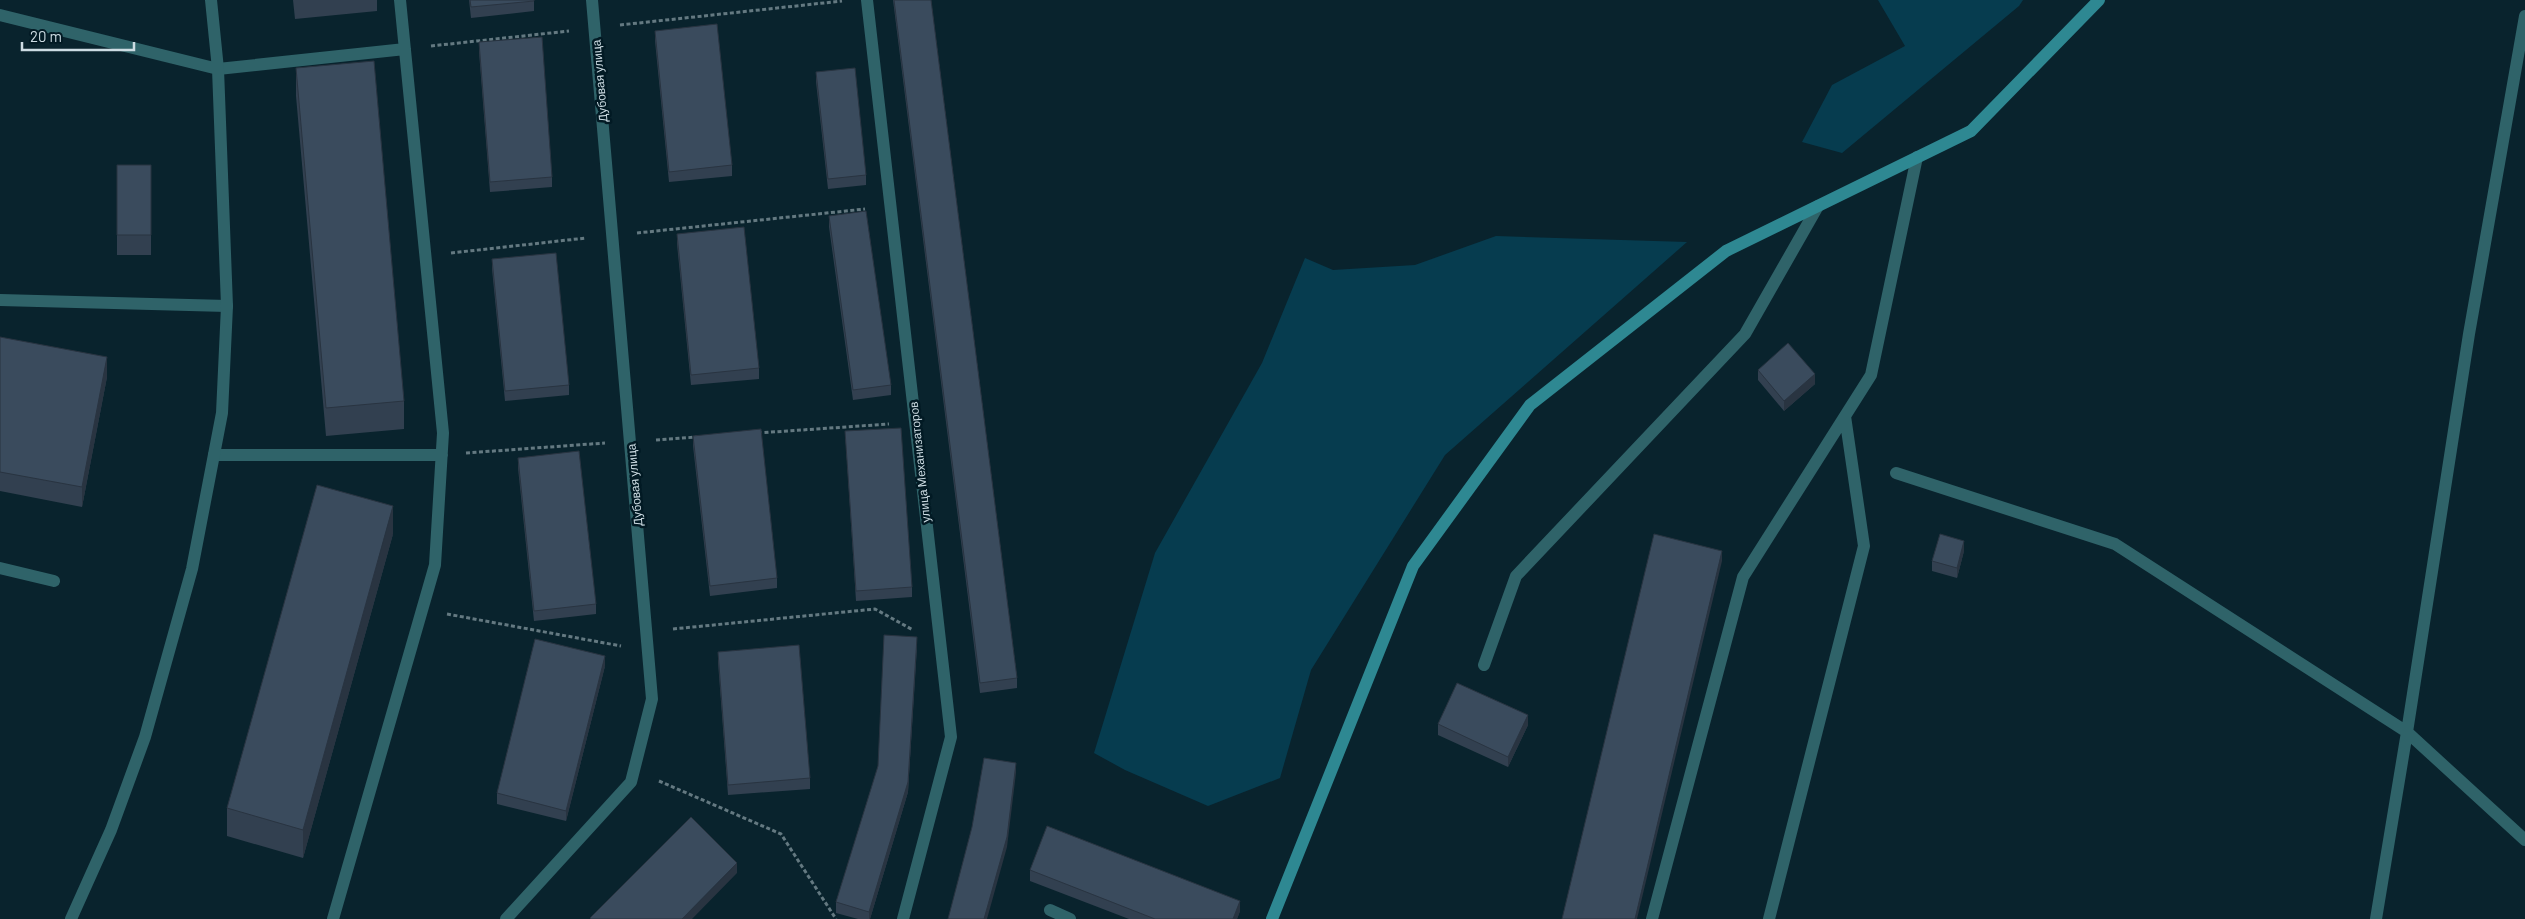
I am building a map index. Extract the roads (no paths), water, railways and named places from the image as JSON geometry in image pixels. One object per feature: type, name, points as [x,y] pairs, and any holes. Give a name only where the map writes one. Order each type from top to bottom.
[{"type":"street","points":[[73,918],[111,830],[145,737],[192,569],[222,413],[227,306],[218,69],[211,0]]},
{"type":"street","points":[[334,919],[435,565],[443,433],[400,0]]},
{"type":"street","name":"Дубовая улица","points":[[506,919],[631,782],[652,699],[592,0]]},
{"type":"street","name":"улица Механизаторов","points":[[867,0],[951,737],[903,919]]},
{"type":"street","points":[[1272,919],[1413,566],[1530,405],[1726,252],[1971,131],[2099,0]]},
{"type":"street","points":[[0,15],[218,69],[406,49]]},
{"type":"street","points":[[2376,919],[2469,334],[2525,16]]},
{"type":"street","points":[[1652,919],[1743,577],[1871,375],[1917,157]]},
{"type":"street","points":[[1484,666],[1516,576],[1744,334],[1818,206]]},
{"type":"street","points":[[0,300],[227,306]]},
{"type":"street","points":[[1769,919],[1864,546],[1845,416]]},
{"type":"street","points":[[214,455],[442,455]]},
{"type":"street","points":[[1896,473],[2115,544],[2407,732],[2525,840]]},
{"type":"street","points":[[0,568],[54,581]]},
{"type":"street","points":[[1050,910],[1070,919]]}]
